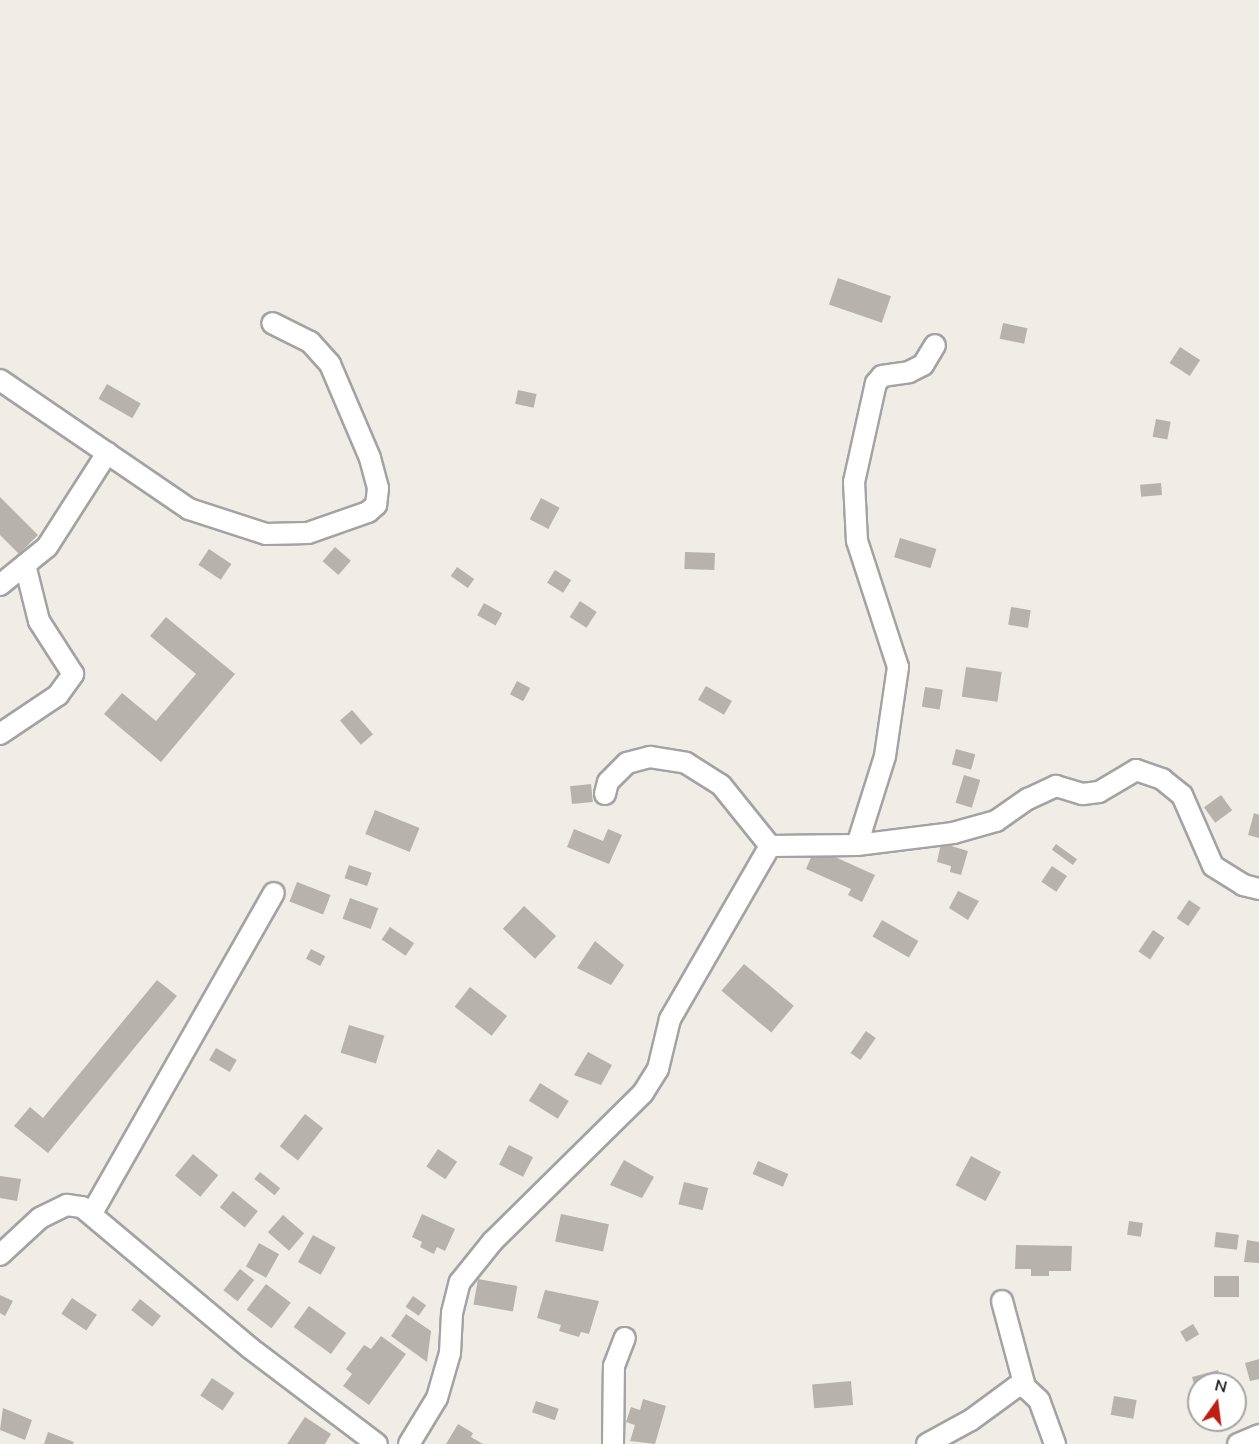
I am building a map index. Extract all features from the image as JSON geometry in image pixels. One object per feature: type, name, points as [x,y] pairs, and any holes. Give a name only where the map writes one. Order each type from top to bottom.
[{"type":"street","points":[[0,380],[189,509],[266,534],[308,533],[368,512],[376,505],[378,488],[370,458],[330,364],[310,342],[272,323]]},
{"type":"street","points":[[857,845],[885,756],[898,667],[857,541],[854,482],[876,383],[882,376],[909,372],[922,365],[935,345]]},
{"type":"street","points":[[0,585],[47,547],[107,453]]},
{"type":"street","points":[[0,734],[58,695],[73,674],[39,621],[25,565]]},
{"type":"street","points":[[605,794],[609,782],[627,763],[650,757],[686,763],[721,785],[770,846]]},
{"type":"street","points":[[770,846],[857,845],[953,833],[996,821],[1028,799],[1056,786],[1083,794],[1099,792],[1136,770],[1162,779],[1182,795],[1213,866],[1243,885],[1259,890]]},
{"type":"street","points":[[409,1444],[437,1398],[450,1353],[452,1313],[460,1282],[492,1242],[643,1093],[658,1069],[670,1019],[770,846]]},
{"type":"street","points":[[92,1213],[274,893]]},
{"type":"street","points":[[0,1255],[40,1218],[68,1205],[92,1213],[108,1231],[249,1348],[377,1444]]},
{"type":"street","points":[[1002,1301],[1025,1387],[1039,1400],[1054,1444]]},
{"type":"street","points":[[613,1444],[614,1366],[625,1338]]},
{"type":"street","points":[[927,1444],[971,1420],[1004,1394],[1025,1387]]},
{"type":"street","points":[[1238,1444],[1259,1435]]},
{"type":"building","points":[[838,278],[891,296],[882,323],[829,304]]},
{"type":"building","points":[[1003,323],[1027,328],[1024,344],[1000,339]]},
{"type":"building","points":[[1180,347],[1200,360],[1190,376],[1170,363]]},
{"type":"building","points":[[107,384],[141,404],[132,418],[99,399]]},
{"type":"building","points":[[518,390],[537,394],[534,408],[515,404]]},
{"type":"building","points":[[1156,419],[1171,422],[1167,440],[1153,437]]},
{"type":"building","points":[[1161,483],[1162,495],[1141,497],[1140,485]]},
{"type":"building","points":[[0,497],[38,535],[19,554],[0,535]]},
{"type":"building","points":[[541,498],[560,508],[548,529],[530,519]]},
{"type":"building","points":[[900,538],[936,549],[930,568],[894,557]]},
{"type":"building","points":[[335,547],[351,561],[338,575],[323,561]]},
{"type":"building","points":[[209,549],[231,564],[221,580],[198,565]]},
{"type":"building","points":[[685,552],[715,553],[714,570],[684,569]]},
{"type":"building","points":[[457,567],[474,579],[468,588],[451,576]]},
{"type":"building","points":[[555,570],[571,580],[563,593],[547,583]]},
{"type":"building","points":[[580,601],[597,612],[586,628],[570,617]]},
{"type":"building","points":[[484,603],[502,613],[496,625],[477,615]]},
{"type":"building","points":[[1011,607],[1031,610],[1028,628],[1008,625]]},
{"type":"building","points":[[166,617],[235,674],[161,762],[104,714],[122,693],[156,721],[196,674],[150,636]]},
{"type":"building","points":[[966,667],[1002,672],[997,702],[962,697]]},
{"type":"building","points":[[517,681],[530,688],[523,701],[510,694]]},
{"type":"building","points":[[706,686],[732,701],[724,715],[698,700]]},
{"type":"building","points":[[925,687],[943,690],[940,710],[922,707]]},
{"type":"building","points":[[352,710],[373,734],[361,745],[340,720]]},
{"type":"building","points":[[956,749],[975,754],[971,770],[952,764]]},
{"type":"building","points":[[964,775],[980,780],[972,808],[956,803]]},
{"type":"building","points":[[591,784],[593,802],[572,804],[570,786]]},
{"type":"building","points":[[1221,795],[1232,810],[1215,823],[1204,807]]},
{"type":"building","points":[[375,810],[420,828],[410,852],[365,834]]},
{"type":"building","points":[[1254,813],[1259,815],[1259,838],[1248,835]]},
{"type":"building","points":[[574,829],[603,841],[608,829],[622,835],[609,864],[567,847]]},
{"type":"building","points":[[941,843],[968,851],[961,875],[950,872],[951,866],[937,862]]},
{"type":"building","points":[[1056,844],[1077,859],[1073,865],[1052,850]]},
{"type":"building","points":[[815,848],[875,875],[862,902],[848,895],[851,889],[806,869]]},
{"type":"building","points":[[349,865],[372,873],[367,886],[344,878]]},
{"type":"building","points":[[1052,866],[1067,876],[1056,892],[1041,882]]},
{"type":"building","points":[[297,882],[331,895],[323,915],[289,902]]},
{"type":"building","points":[[958,891],[979,901],[968,920],[949,908]]},
{"type":"building","points":[[350,898],[378,908],[371,929],[342,919]]},
{"type":"building","points":[[1189,900],[1201,908],[1188,926],[1177,918]]},
{"type":"building","points":[[524,906],[556,936],[535,959],[503,929]]},
{"type":"building","points":[[882,920],[918,941],[909,957],[872,936]]},
{"type":"building","points":[[390,927],[414,943],[406,956],[382,939]]},
{"type":"building","points":[[1153,930],[1165,938],[1150,959],[1138,952]]},
{"type":"building","points":[[595,941],[624,965],[611,985],[577,968]]},
{"type":"building","points":[[311,949],[325,956],[320,966],[306,959]]},
{"type":"building","points":[[744,964],[794,1006],[771,1033],[722,991]]},
{"type":"building","points":[[157,980],[177,996],[48,1153],[14,1126],[30,1107],[43,1118]]},
{"type":"building","points":[[470,987],[507,1016],[492,1036],[455,1007]]},
{"type":"building","points":[[349,1025],[384,1036],[376,1064],[341,1053]]},
{"type":"building","points":[[866,1031],[876,1038],[860,1060],[851,1053]]},
{"type":"building","points":[[216,1048],[237,1060],[230,1072],[209,1060]]},
{"type":"building","points":[[588,1052],[612,1065],[601,1085],[574,1075]]},
{"type":"building","points":[[540,1083],[569,1101],[558,1119],[529,1101]]},
{"type":"building","points":[[305,1114],[323,1128],[298,1160],[280,1146]]},
{"type":"building","points":[[509,1145],[533,1157],[523,1177],[499,1165]]},
{"type":"building","points":[[438,1149],[457,1162],[445,1179],[426,1166]]},
{"type":"building","points":[[193,1154],[218,1175],[200,1197],[175,1175]]},
{"type":"building","points":[[971,1156],[1001,1172],[986,1201],[956,1185]]},
{"type":"building","points":[[624,1160],[654,1177],[642,1198],[610,1185]]},
{"type":"building","points":[[758,1161],[788,1174],[783,1187],[753,1174]]},
{"type":"building","points":[[260,1172],[280,1188],[275,1195],[254,1179]]},
{"type":"building","points":[[0,1176],[21,1179],[17,1201],[0,1198]]},
{"type":"building","points":[[684,1182],[708,1188],[703,1210],[678,1204]]},
{"type":"building","points":[[233,1191],[258,1211],[245,1227],[220,1207]]},
{"type":"building","points":[[422,1214],[455,1229],[445,1251],[437,1247],[434,1254],[420,1247],[422,1242],[412,1237]]},
{"type":"building","points":[[561,1214],[609,1224],[603,1252],[555,1241]]},
{"type":"building","points":[[283,1215],[304,1233],[289,1251],[268,1232]]},
{"type":"building","points":[[1129,1221],[1143,1223],[1141,1237],[1127,1235]]},
{"type":"building","points":[[1216,1232],[1239,1235],[1237,1250],[1214,1247]]},
{"type":"building","points":[[313,1235],[336,1248],[321,1275],[298,1262]]},
{"type":"building","points":[[1247,1240],[1259,1242],[1259,1263],[1244,1262]]},
{"type":"building","points":[[259,1243],[279,1254],[266,1278],[246,1267]]},
{"type":"building","points":[[1016,1245],[1072,1246],[1071,1271],[1049,1271],[1049,1276],[1031,1276],[1031,1269],[1015,1269]]},
{"type":"building","points":[[240,1269],[254,1280],[238,1301],[223,1290]]},
{"type":"building","points":[[1214,1276],[1239,1276],[1239,1297],[1214,1297]]},
{"type":"building","points":[[478,1279],[517,1286],[513,1312],[473,1305]]},
{"type":"building","points":[[266,1284],[291,1303],[271,1328],[247,1310]]},
{"type":"building","points":[[545,1290],[599,1301],[589,1334],[581,1332],[579,1337],[559,1331],[561,1325],[537,1318]]},
{"type":"building","points":[[0,1295],[13,1301],[5,1316],[0,1313]]},
{"type":"building","points":[[413,1296],[426,1305],[419,1316],[406,1307]]},
{"type":"building","points":[[72,1298],[97,1315],[86,1331],[61,1314]]},
{"type":"building","points":[[140,1299],[161,1316],[152,1327],[131,1310]]},
{"type":"building","points":[[309,1306],[346,1333],[331,1354],[294,1327]]},
{"type":"building","points":[[406,1314],[431,1331],[427,1362],[391,1336]]},
{"type":"building","points":[[1193,1324],[1199,1334],[1186,1342],[1180,1332]]},
{"type":"building","points":[[381,1336],[406,1354],[369,1405],[343,1386],[352,1374],[346,1369],[364,1345],[371,1349]]},
{"type":"building","points":[[1259,1359],[1259,1379],[1250,1381],[1245,1363]]},
{"type":"building","points":[[212,1378],[234,1393],[223,1411],[200,1395]]},
{"type":"building","points":[[851,1381],[853,1405],[814,1408],[812,1384]]},
{"type":"building","points":[[1114,1396],[1137,1400],[1133,1419],[1111,1415]]},
{"type":"building","points":[[643,1399],[666,1406],[655,1444],[630,1441],[635,1425],[626,1422],[631,1407],[640,1410]]},
{"type":"building","points":[[536,1401],[559,1409],[555,1420],[532,1412]]},
{"type":"building","points":[[3,1408],[32,1420],[25,1440],[0,1430]]},
{"type":"building","points":[[305,1417],[331,1434],[325,1444],[287,1444]]},
{"type":"building","points":[[458,1424],[473,1433],[471,1437],[483,1444],[446,1444]]},
{"type":"building","points":[[48,1432],[74,1442],[73,1444],[44,1444]]}]
